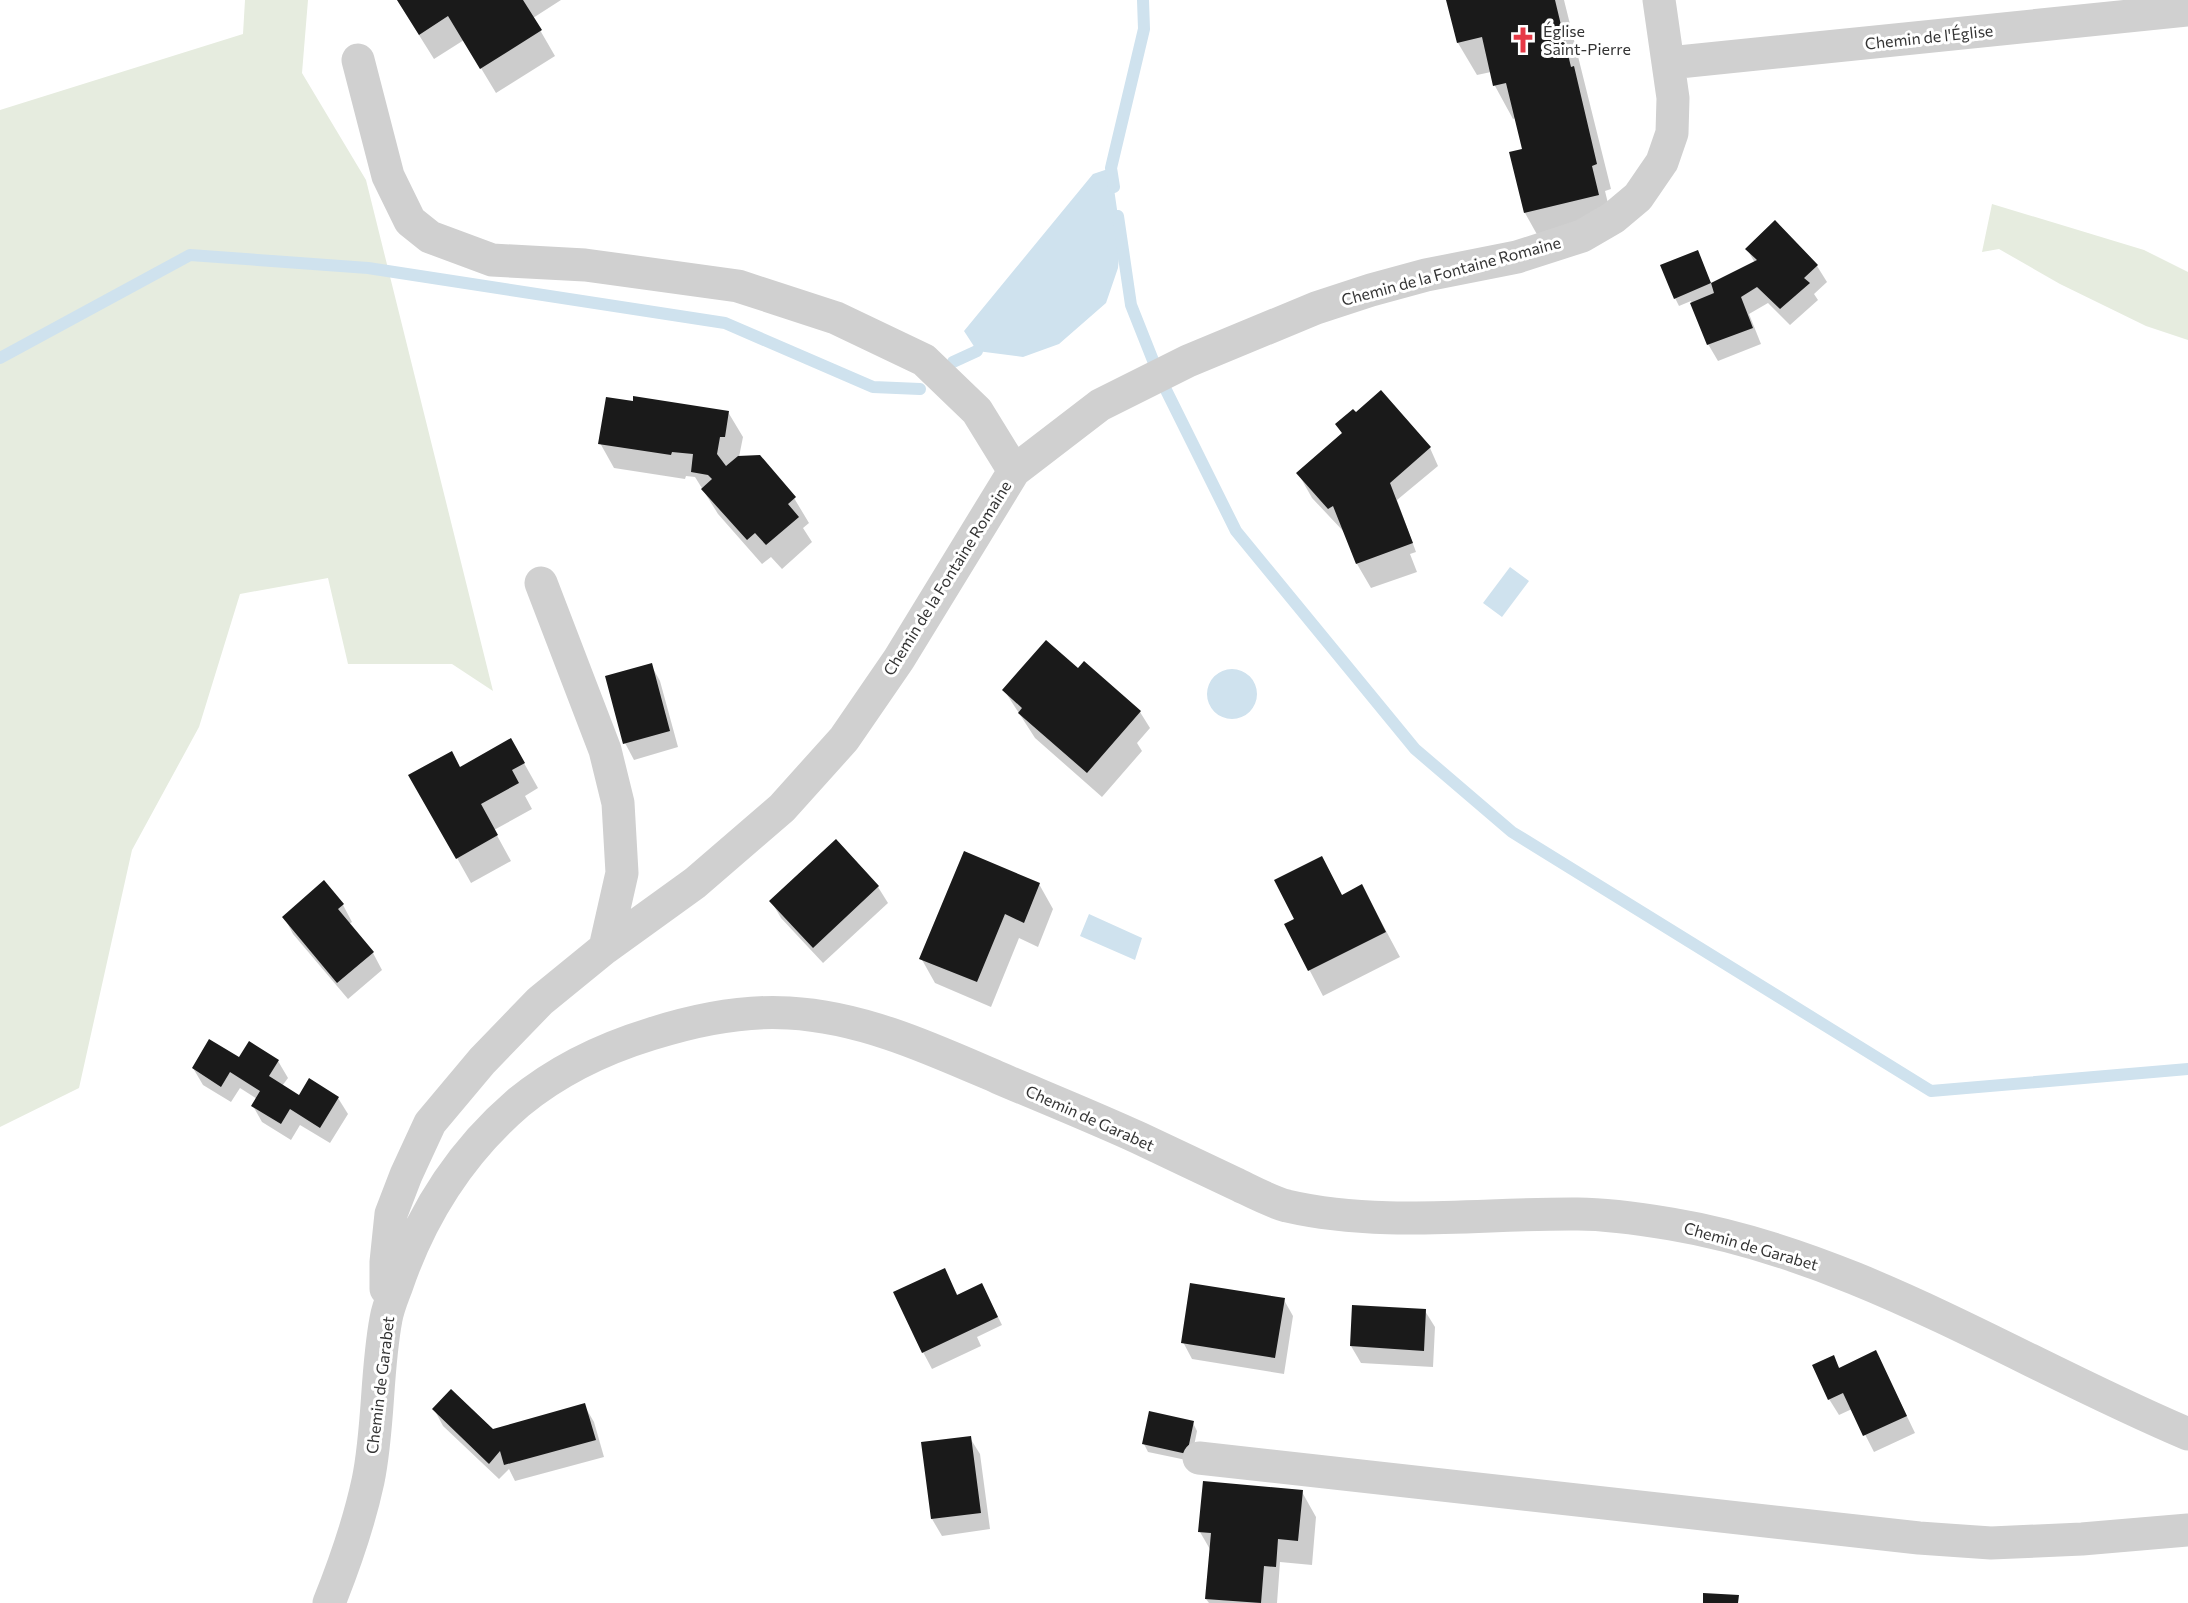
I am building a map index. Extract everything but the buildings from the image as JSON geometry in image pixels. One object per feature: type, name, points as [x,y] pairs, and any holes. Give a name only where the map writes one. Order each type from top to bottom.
[{"type":"street","name":"Chemin de la Fontaine Romaine","points":[[387,1315],[386,1262],[391,1214],[430,1123],[482,1061],[540,1001],[605,948],[695,883],[782,808],[844,739],[899,658],[1014,471],[1100,405],[1199,357],[1316,308],[1360,293],[1426,275],[1517,257],[1582,236],[1613,218],[1638,196],[1662,162],[1672,133],[1673,98],[1659,0]]},
{"type":"street","name":"Chemin de l'Église","points":[[1669,63],[2188,10]]},
{"type":"street","points":[[358,60],[388,176],[410,221],[430,237],[492,260],[585,265],[738,286],[836,318],[924,360],[977,411],[1014,471]]},
{"type":"street","points":[[541,583],[605,750],[618,803],[622,873],[605,948]]},
{"type":"street","name":"Chemin de Garabet","points":[[329,1603],[351,1548],[369,1477],[387,1315],[404,1264],[424,1220],[448,1179],[479,1140],[519,1102],[557,1074],[593,1054],[669,1029],[729,1015],[788,1013],[841,1020],[904,1038],[1134,1136],[1278,1204],[1320,1213],[1375,1218],[1585,1214],[1671,1224],[1737,1238],[1819,1264],[1890,1294],[2135,1412],[2188,1434]]},
{"type":"street","points":[[1199,1458],[1919,1538],[1991,1543],[2082,1539],[2188,1530]]},
{"type":"shaded area","points":[[245,0],[308,0],[302,73],[366,180],[493,691],[452,664],[348,664],[328,578],[240,594],[199,727],[132,850],[79,1088],[0,1127],[0,110],[243,34]]},
{"type":"shaded area","points":[[1992,204],[2144,250],[2188,272],[2188,340],[2146,326],[2060,284],[1999,249],[1982,252]]},
{"type":"water","points":[[1111,168],[1121,237],[1118,268],[1106,303],[1059,344],[1023,357],[977,351],[964,331],[1093,174]]},
{"type":"water","points":[[1510,567],[1529,581],[1502,617],[1483,603]]},
{"type":"water","points":[[1227,669],[1237,669],[1250,676],[1257,689],[1257,699],[1250,712],[1237,719],[1227,719],[1218,715],[1211,708],[1207,699],[1207,689],[1211,680],[1218,673]]},
{"type":"water","points":[[1089,914],[1142,938],[1135,960],[1080,936]]},
{"type":"waterway","points":[[1114,187],[1111,168],[1144,29],[1143,0]]},
{"type":"waterway","points":[[1118,216],[1131,305],[1156,368]]},
{"type":"waterway","points":[[0,358],[190,255],[368,268],[725,323],[873,387],[920,389]]},
{"type":"waterway","points":[[953,362],[977,351]]},
{"type":"waterway","points":[[1164,386],[1236,531],[1415,749],[1512,832],[1931,1091],[2188,1069]]},
{"type":"place","name":"Église Saint-Pierre","points":[[1523,40]]}]
